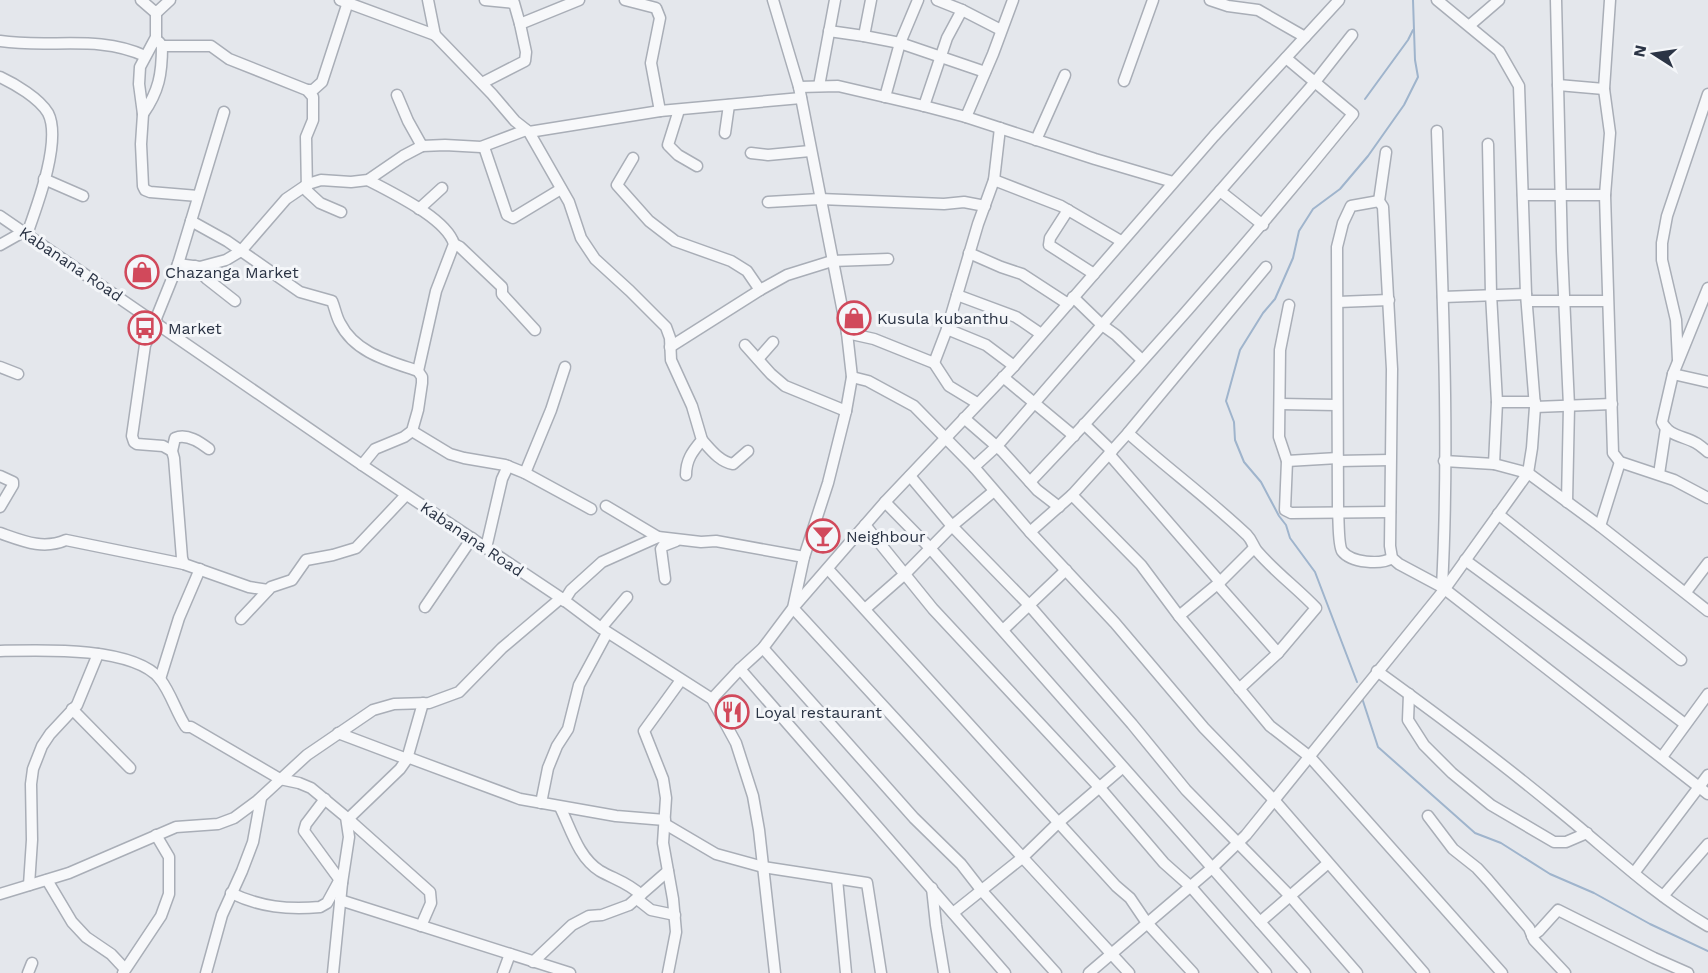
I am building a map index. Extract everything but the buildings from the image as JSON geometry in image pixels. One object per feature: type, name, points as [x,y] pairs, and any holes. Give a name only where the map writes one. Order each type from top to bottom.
[{"type":"street","points":[[141,0],[156,13],[160,79],[155,97],[143,114]]},
{"type":"street","points":[[156,13],[170,0]]},
{"type":"street","points":[[428,0],[435,35]]},
{"type":"street","points":[[482,83],[525,61],[526,52],[514,3],[485,0]]},
{"type":"street","points":[[520,24],[579,0]]},
{"type":"street","points":[[625,0],[656,8],[660,18],[651,63],[660,111]]},
{"type":"street","points":[[773,0],[800,93],[847,333],[852,377],[828,483],[804,557],[793,609]]},
{"type":"street","points":[[819,86],[835,0]]},
{"type":"street","points":[[864,36],[871,0]]},
{"type":"street","points":[[885,97],[900,43],[918,0]]},
{"type":"street","points":[[937,0],[958,6],[1001,30]]},
{"type":"street","points":[[966,117],[1013,0]]},
{"type":"street","points":[[1124,81],[1153,0]]},
{"type":"street","points":[[1210,0],[1258,10],[1305,38]]},
{"type":"street","points":[[712,699],[763,648],[793,609],[885,502],[1014,366],[1173,182],[1339,0]]},
{"type":"street","points":[[1089,973],[1212,868],[1238,843],[1275,801],[1465,560],[1528,473],[1533,448],[1535,404],[1527,297],[1519,86],[1499,51],[1437,0]]},
{"type":"street","points":[[1470,25],[1499,0]]},
{"type":"street","points":[[1556,0],[1569,406],[1567,502]]},
{"type":"street","points":[[1610,0],[1604,89],[1610,134],[1605,195],[1613,453],[1620,462],[1659,474],[1708,498]]},
{"type":"street","points":[[198,196],[145,190],[143,186],[141,144],[143,114],[139,84],[140,67],[145,56],[159,42],[211,46],[235,62],[307,90],[313,90],[322,82],[344,1],[435,35],[482,83],[514,122],[527,131],[569,202],[581,238],[595,259],[666,327],[673,366],[692,406],[702,440],[717,456],[728,463],[733,464],[748,451]]},
{"type":"street","points":[[924,106],[958,6]]},
{"type":"street","points":[[828,31],[900,43],[985,72]]},
{"type":"street","points":[[974,466],[997,446],[1315,82],[1352,35]]},
{"type":"street","points":[[0,41],[28,44],[73,42],[109,44],[145,56]]},
{"type":"street","points":[[1030,482],[1263,225],[1353,114],[1286,58]]},
{"type":"street","points":[[1036,140],[1065,75]]},
{"type":"street","points":[[0,77],[39,102],[47,112],[52,126],[50,162],[25,233],[0,245]]},
{"type":"street","points":[[1558,85],[1604,89]]},
{"type":"street","points":[[178,264],[200,267],[226,260],[241,251],[286,199],[308,184],[321,180],[351,182],[368,180],[422,146],[484,147],[527,131],[660,111],[729,105],[800,93],[819,86],[838,86],[966,117],[1173,182]]},
{"type":"street","points":[[307,90],[313,97],[313,120],[306,136],[307,191],[320,203],[341,212]]},
{"type":"street","points":[[397,95],[422,146]]},
{"type":"street","points":[[1678,360],[1676,320],[1662,260],[1662,243],[1667,216],[1708,95]]},
{"type":"street","points":[[725,133],[729,105]]},
{"type":"street","points":[[680,110],[668,145],[697,166]]},
{"type":"street","points":[[172,451],[163,447],[137,444],[132,436],[145,345],[178,264],[224,112]]},
{"type":"street","points":[[934,363],[994,180],[1000,128]]},
{"type":"street","points":[[1437,131],[1443,297],[1445,521],[1443,588]]},
{"type":"street","points":[[1488,144],[1491,294],[1497,402],[1494,464]]},
{"type":"street","points":[[484,147],[510,218],[561,189]]},
{"type":"street","points":[[751,153],[768,155],[810,151]]},
{"type":"street","points":[[1386,152],[1379,201],[1383,207],[1392,369],[1390,460],[1392,558],[1443,588],[1708,794]]},
{"type":"street","points":[[633,158],[617,185],[639,211],[675,241],[731,261],[747,271],[760,290]]},
{"type":"street","points":[[44,179],[83,196]]},
{"type":"street","points":[[362,465],[375,449],[404,437],[412,431],[422,383],[418,370],[436,291],[454,244],[452,238],[436,220],[368,180]]},
{"type":"street","points":[[994,180],[1068,210],[1122,241]]},
{"type":"street","points":[[419,208],[442,188]]},
{"type":"street","points":[[1220,191],[1263,225]]},
{"type":"street","points":[[1523,195],[1605,195]]},
{"type":"street","points":[[768,202],[820,199],[944,204],[964,202],[985,206]]},
{"type":"street","points":[[1379,201],[1357,204],[1348,210],[1337,247],[1338,512],[1340,546],[1343,553],[1377,563],[1392,558]]},
{"type":"street","points":[[1068,210],[1050,238],[1049,245],[1094,274]]},
{"type":"street","name":"Kabanana Road","points":[[0,216],[563,600],[604,631],[712,699],[736,743],[747,774],[756,813],[775,973]]},
{"type":"street","points":[[191,221],[241,251],[300,292],[332,301],[346,333],[373,356],[418,370]]},
{"type":"street","points":[[454,244],[502,287],[502,294],[535,330]]},
{"type":"street","points":[[969,254],[1022,274],[1070,300],[1116,334],[1142,360]]},
{"type":"street","points":[[670,347],[776,279],[832,261],[888,259]]},
{"type":"street","points":[[195,266],[207,279],[235,300]]},
{"type":"street","points":[[1030,532],[1072,495],[1128,433],[1266,267]]},
{"type":"street","points":[[1708,288],[1673,374],[1662,422],[1672,433],[1695,442],[1708,452]]},
{"type":"street","points":[[1443,297],[1491,294],[1565,301],[1607,302]]},
{"type":"street","points":[[957,295],[1016,317],[1041,334]]},
{"type":"street","points":[[1338,302],[1389,300]]},
{"type":"street","points":[[1289,304],[1280,350],[1279,437],[1287,461],[1285,510],[1291,513],[1390,512]]},
{"type":"street","points":[[947,329],[986,345],[1014,366]]},
{"type":"street","points":[[847,333],[874,339],[934,363],[949,386],[976,404]]},
{"type":"street","points":[[758,359],[773,342]]},
{"type":"street","points":[[746,345],[785,386],[846,411]]},
{"type":"street","points":[[0,367],[18,374]]},
{"type":"street","points":[[525,473],[551,410],[565,367]]},
{"type":"street","points":[[1673,374],[1708,382]]},
{"type":"street","points":[[852,377],[868,381],[914,406],[974,466],[1030,532],[1121,630],[1204,728],[1275,801],[1327,864],[1424,973]]},
{"type":"street","points":[[1003,377],[1074,436]]},
{"type":"street","points":[[1497,402],[1569,406],[1612,404]]},
{"type":"street","points":[[1280,404],[1336,405]]},
{"type":"street","points":[[964,417],[1059,507]]},
{"type":"street","points":[[1084,424],[1278,653]]},
{"type":"street","points":[[1659,474],[1666,428]]},
{"type":"street","points":[[412,431],[450,454],[508,466],[525,473],[591,509]]},
{"type":"street","points":[[1128,433],[1166,467],[1212,502],[1247,535],[1254,548],[1279,574],[1316,608],[1278,653],[1239,689]]},
{"type":"street","points":[[184,564],[172,451],[175,438],[179,436],[198,440],[209,449]]},
{"type":"street","points":[[686,475],[686,464],[702,440]]},
{"type":"street","points":[[1287,461],[1390,460]]},
{"type":"street","points":[[1444,461],[1494,464],[1528,473],[1708,611]]},
{"type":"street","points":[[1600,526],[1620,462]]},
{"type":"street","points":[[486,548],[499,488],[508,466]]},
{"type":"street","points":[[0,476],[13,482],[0,507]]},
{"type":"street","points":[[910,476],[952,526],[1029,605],[1186,789],[1290,896],[1357,973]]},
{"type":"street","points":[[865,609],[906,573],[952,526],[994,491]]},
{"type":"street","points":[[241,619],[268,590],[292,580],[306,560],[356,548],[406,495]]},
{"type":"street","points":[[1072,495],[1141,565],[1179,616],[1270,726],[1310,757],[1502,973]]},
{"type":"street","points":[[885,502],[1003,630],[1122,768],[1305,973]]},
{"type":"street","points":[[606,506],[658,537],[716,541],[804,557]]},
{"type":"street","points":[[1498,514],[1681,660]]},
{"type":"street","points":[[865,525],[933,609],[1100,788],[1164,863],[1191,887],[1266,973]]},
{"type":"street","points":[[0,534],[31,544],[50,546],[66,540],[184,564],[249,587],[268,590]]},
{"type":"street","points":[[0,894],[84,867],[177,827],[224,823],[234,818],[261,798],[307,755],[379,707],[442,699],[464,688],[502,648],[563,600],[602,562],[658,537]]},
{"type":"street","points":[[425,607],[472,538]]},
{"type":"street","points":[[665,579],[661,549],[677,540]]},
{"type":"street","points":[[1179,616],[1220,582],[1254,548]]},
{"type":"street","points":[[1465,560],[1553,623],[1685,724]]},
{"type":"street","points":[[1686,592],[1708,563]]},
{"type":"street","points":[[160,679],[179,618],[200,569]]},
{"type":"street","points":[[828,569],[1116,886],[1130,898],[1147,923],[1192,973]]},
{"type":"street","points":[[1003,630],[1066,570]]},
{"type":"street","points":[[541,803],[548,768],[557,746],[568,729],[579,685],[604,631],[627,597]]},
{"type":"street","points":[[793,609],[1129,973]]},
{"type":"street","points":[[763,648],[914,818],[961,864],[982,891],[1056,973]]},
{"type":"street","points":[[0,651],[61,650],[98,654],[137,665],[151,672],[160,679],[186,727],[191,727],[280,779],[305,785],[325,799],[430,892],[431,903],[421,926]]},
{"type":"street","points":[[29,885],[33,769],[42,746],[50,734],[77,705],[98,654]]},
{"type":"street","points":[[740,669],[932,888],[1000,971]]},
{"type":"street","points":[[1377,671],[1455,727],[1663,896],[1708,926]]},
{"type":"street","points":[[668,973],[676,932],[663,843],[666,798],[663,779],[644,731],[681,680]]},
{"type":"street","points":[[1409,694],[1408,720],[1424,745],[1452,773],[1491,806],[1554,842],[1566,842],[1587,833]]},
{"type":"street","points":[[1662,757],[1685,724],[1704,708],[1708,694]]},
{"type":"street","points":[[347,818],[400,769],[407,758],[423,703]]},
{"type":"street","points":[[72,709],[130,768]]},
{"type":"street","points":[[338,733],[520,799],[665,822],[716,854],[763,867],[867,883],[881,973]]},
{"type":"street","points":[[952,914],[1022,858],[1059,822],[1122,768]]},
{"type":"street","points":[[1634,873],[1708,775]]},
{"type":"street","points":[[206,973],[219,923],[253,842],[261,798]]},
{"type":"street","points":[[325,799],[306,824],[304,831],[341,881]]},
{"type":"street","points":[[560,807],[587,861],[599,870],[627,883],[651,910],[675,915]]},
{"type":"street","points":[[1428,816],[1453,849],[1488,879],[1529,928],[1532,936],[1565,973]]},
{"type":"street","points":[[333,973],[341,881],[349,837],[347,818]]},
{"type":"street","points":[[47,880],[72,922],[86,937],[111,954],[124,971],[161,916],[169,894],[169,857],[156,835]]},
{"type":"street","points":[[1663,896],[1708,844]]},
{"type":"street","points":[[1260,922],[1327,864]]},
{"type":"street","points":[[533,962],[562,933],[582,919],[629,905],[668,871]]},
{"type":"street","points":[[837,879],[846,973]]},
{"type":"street","points":[[231,893],[265,906],[320,907],[327,903],[341,881]]},
{"type":"street","points":[[932,888],[944,973]]},
{"type":"street","points":[[340,900],[570,973]]},
{"type":"street","points":[[1532,936],[1539,932],[1558,910],[1688,973]]},
{"type":"street","points":[[503,973],[510,954]]},
{"type":"waterway","points":[[1357,682],[1315,572],[1290,538],[1286,525],[1261,482],[1244,462],[1235,440],[1234,422],[1226,401],[1240,350],[1263,313],[1275,299],[1293,258],[1299,231],[1313,209],[1340,189],[1368,156],[1404,105],[1418,77],[1415,60],[1413,0]]},
{"type":"waterway","points":[[1365,99],[1413,30]]},
{"type":"waterway","points":[[1362,698],[1378,747],[1475,833],[1501,843],[1550,874],[1594,893],[1650,924],[1708,951]]},
{"type":"place","name":"Chazanga Market","points":[[142,272]]},
{"type":"place","name":"Kusula kubanthu","points":[[854,318]]},
{"type":"place","name":"Market","points":[[145,328]]},
{"type":"place","name":"Neighbour","points":[[823,536]]},
{"type":"place","name":"Loyal restaurant","points":[[732,712]]}]
